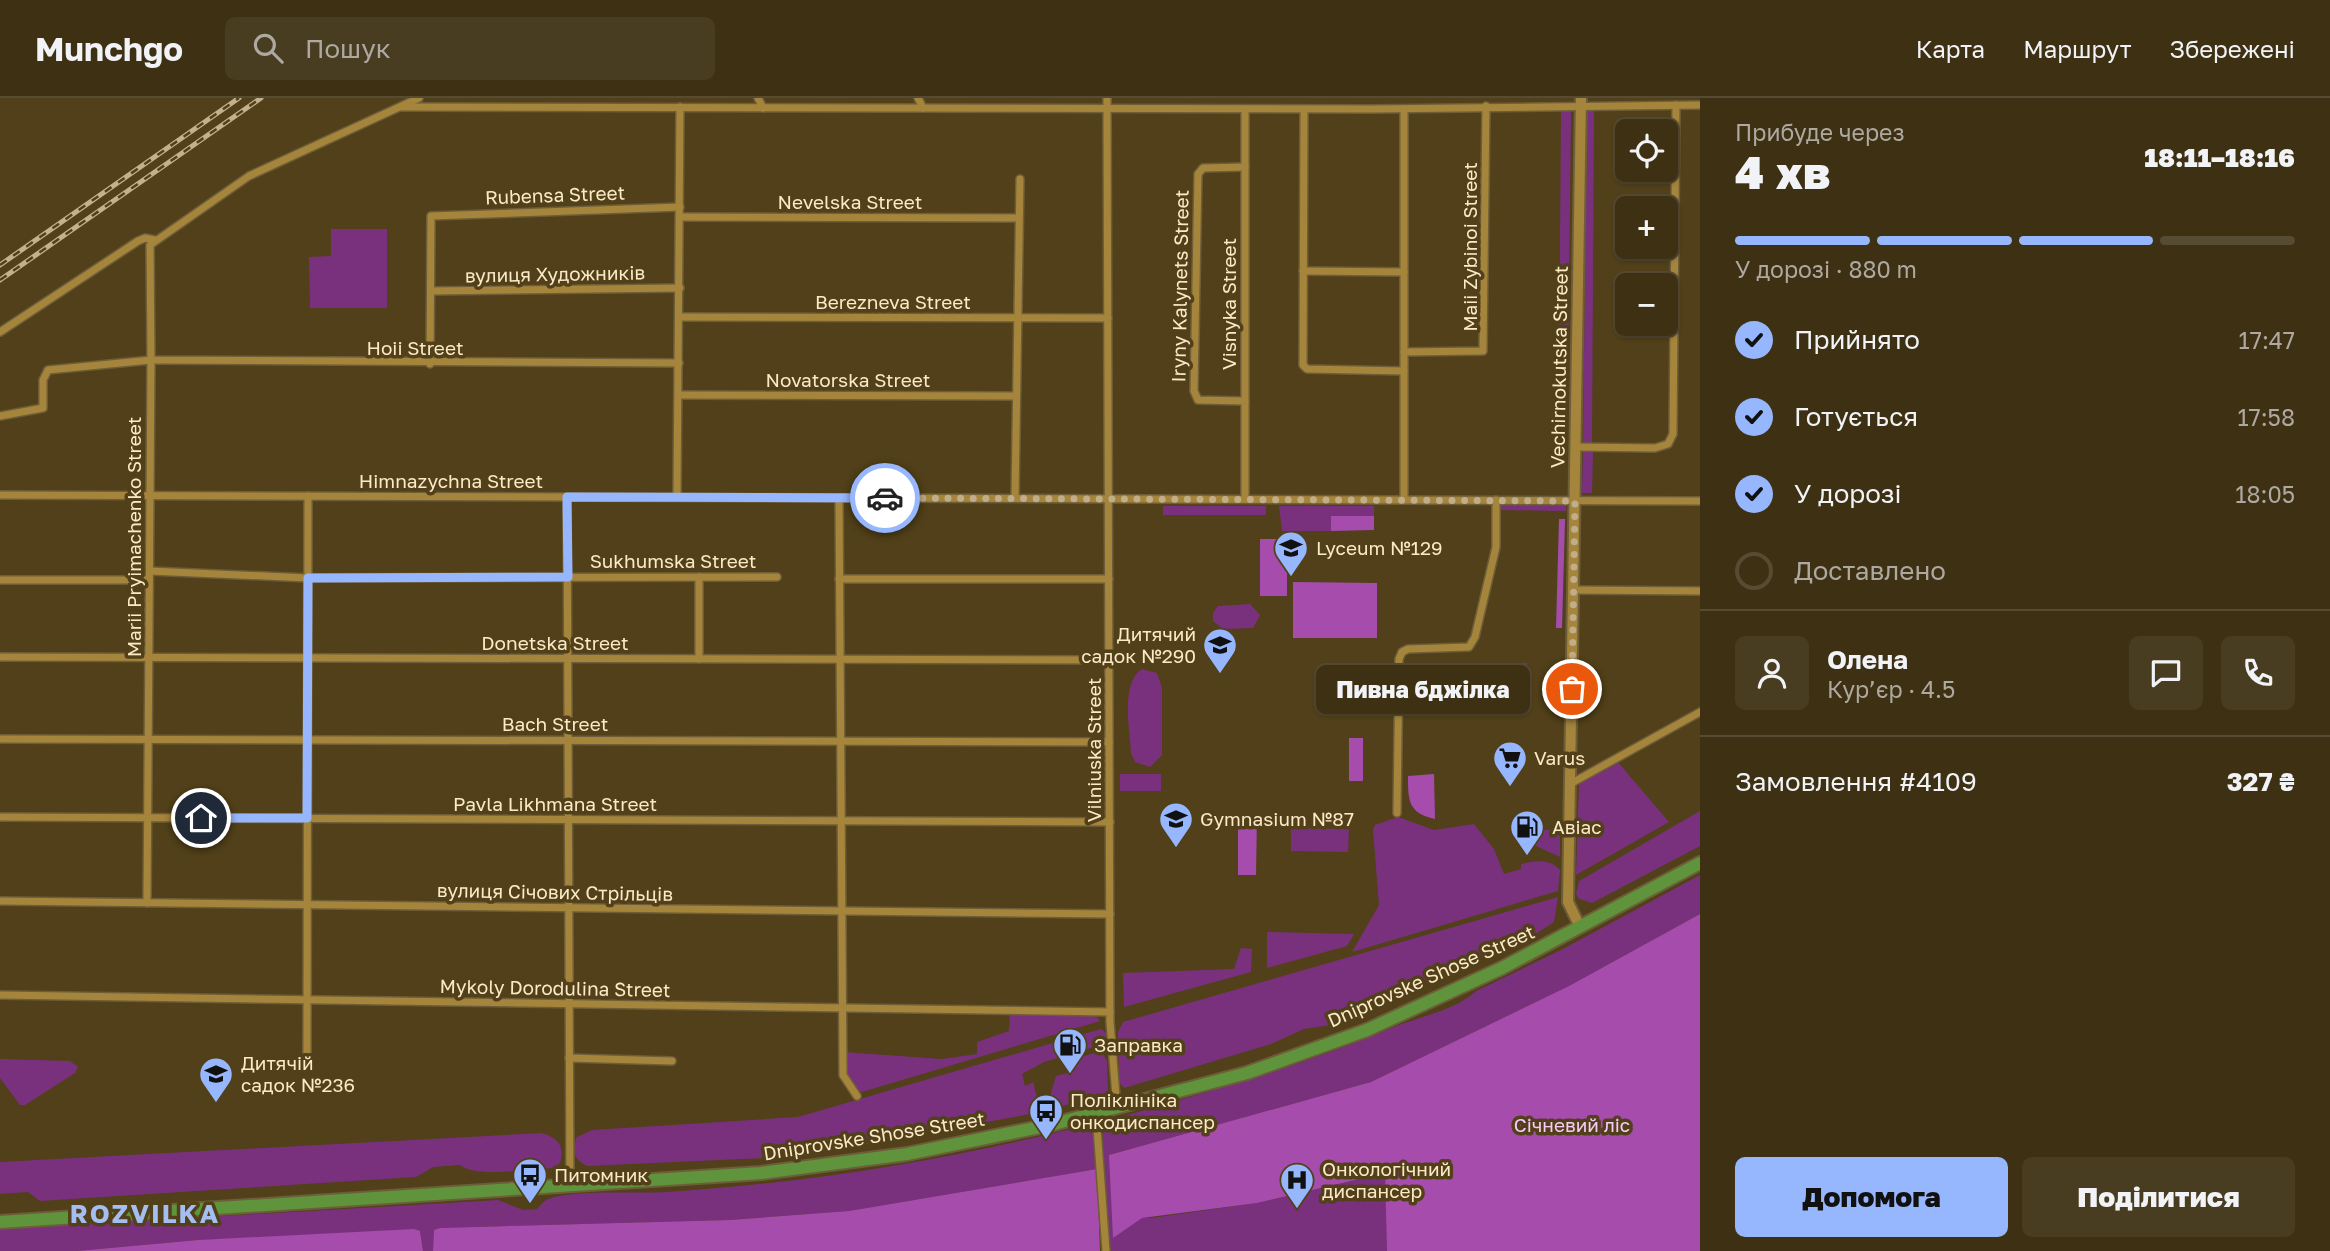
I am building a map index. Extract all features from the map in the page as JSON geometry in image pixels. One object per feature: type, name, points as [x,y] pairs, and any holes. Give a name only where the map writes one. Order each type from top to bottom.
[{"type":"main road","name":"Dniprovske Shose Street","points":[[0,1222],[570,1186],[833,1166],[907,1154],[1096,1114],[1247,1073],[1354,1035],[1502,968],[1700,863]]},
{"type":"street","points":[[0,331],[138,241],[145,238],[155,240],[249,176],[419,98]]},
{"type":"street","points":[[587,98],[590,107]]},
{"type":"street","points":[[758,98],[763,108]]},
{"type":"street","points":[[918,98],[923,108]]},
{"type":"street","name":"Vilniuska Street","points":[[1107,98],[1110,1012],[1117,1108]]},
{"type":"street","points":[[402,107],[1404,109],[1454,102],[1486,106],[1581,101],[1700,105]]},
{"type":"street","name":"Vechirnokutska Street","points":[[1580,927],[1568,902],[1581,101]]},
{"type":"street","points":[[1576,447],[1654,448],[1668,444],[1673,434],[1676,105]]},
{"type":"street","name":"Maii Zybinoi Street","points":[[1404,352],[1483,351],[1486,106]]},
{"type":"street","points":[[677,497],[680,107]]},
{"type":"street","name":"Visnyka Street","points":[[1245,109],[1245,499]]},
{"type":"street","points":[[1304,109],[1304,368],[1404,371]]},
{"type":"street","points":[[1404,109],[1404,500]]},
{"type":"street","name":"Iryny Kalynets Street","points":[[1245,167],[1203,168],[1198,174],[1194,390],[1198,400],[1245,401]]},
{"type":"street","points":[[1015,498],[1020,179]]},
{"type":"street","name":"Rubensa Street","points":[[431,291],[431,216],[680,207]]},
{"type":"street","name":"Nevelska Street","points":[[680,217],[1019,218]]},
{"type":"street","name":"Marii Pryimachenko Street","points":[[148,903],[148,251],[155,240]]},
{"type":"street","points":[[1303,271],[1404,272]]},
{"type":"street","name":"вулиця Художників","points":[[431,291],[680,288]]},
{"type":"street","points":[[430,364],[431,291]]},
{"type":"street","name":"Berezneva Street","points":[[679,317],[1108,318]]},
{"type":"street","points":[[0,416],[43,408],[43,380],[48,370],[150,360]]},
{"type":"street","name":"Hoii Street","points":[[150,360],[430,364],[679,363]]},
{"type":"street","name":"Novatorska Street","points":[[679,395],[1016,396]]},
{"type":"street","name":"Himnazychna Street","points":[[0,495],[1700,501]]},
{"type":"street","points":[[307,1055],[308,496]]},
{"type":"street","points":[[567,497],[570,1186]]},
{"type":"street","points":[[839,498],[843,1076],[857,1096]]},
{"type":"street","points":[[1397,813],[1399,659],[1402,652],[1408,649],[1469,647],[1475,637],[1496,547],[1496,500]]},
{"type":"street","name":"Sukhumska Street","points":[[150,571],[308,578],[777,577]]},
{"type":"street","points":[[699,577],[699,659]]},
{"type":"street","points":[[839,579],[1109,579]]},
{"type":"street","points":[[0,580],[149,580]]},
{"type":"street","points":[[1573,590],[1700,591]]},
{"type":"street","name":"Donetska Street","points":[[0,657],[1109,660]]},
{"type":"street","points":[[1570,784],[1700,712]]},
{"type":"street","name":"Bach Street","points":[[0,739],[1110,741]]},
{"type":"street","name":"Pavla Likhmana Street","points":[[0,817],[1110,822]]},
{"type":"street","name":"вулиця Січових Стрільців","points":[[0,901],[1110,914]]},
{"type":"street","name":"Mykoly Dorodulina Street","points":[[0,995],[1110,1012]]},
{"type":"street","points":[[569,1058],[673,1061]]},
{"type":"street","points":[[1096,1114],[1106,1251]]},
{"type":"shaded area","points":[[1561,110],[1571,110],[1568,382],[1559,382]]},
{"type":"shaded area","points":[[1587,110],[1594,110],[1592,444],[1583,444]]},
{"type":"shaded area","points":[[331,229],[387,229],[387,308],[310,308],[309,257],[331,256]]},
{"type":"shaded area","points":[[1583,451],[1593,451],[1592,493],[1582,493]]},
{"type":"shaded area","points":[[1499,504],[1566,504],[1566,511],[1499,510]]},
{"type":"shaded area","points":[[1163,506],[1266,506],[1266,515],[1163,515]]},
{"type":"shaded area","points":[[1279,506],[1374,506],[1374,516],[1332,516],[1331,531],[1282,531]]},
{"type":"shaded area","points":[[1250,604],[1260,615],[1253,628],[1223,629],[1213,621],[1213,613],[1218,606]]},
{"type":"shaded area","points":[[1505,663],[1527,663],[1527,683],[1505,682]]},
{"type":"shaded area","points":[[1142,669],[1157,673],[1162,688],[1162,755],[1150,767],[1135,762],[1131,753],[1129,732],[1131,685]]},
{"type":"shaded area","points":[[1616,760],[1669,822],[1576,875],[1579,784],[1582,778]]},
{"type":"shaded area","points":[[1120,774],[1161,774],[1161,791],[1120,791]]},
{"type":"shaded area","points":[[1700,811],[1700,846],[1592,903],[1579,899],[1576,894],[1579,881]]},
{"type":"shaded area","points":[[1398,817],[1434,830],[1474,824],[1494,849],[1504,874],[1521,869],[1521,864],[1547,862],[1560,870],[1558,891],[1352,952],[1379,905],[1373,830],[1375,825]]},
{"type":"shaded area","points":[[1291,828],[1349,829],[1348,852],[1291,851]]},
{"type":"shaded area","points":[[1542,830],[1552,830],[1560,836],[1560,857],[1536,846],[1536,836]]},
{"type":"shaded area","points":[[1700,875],[1700,914],[1569,986],[1371,1082],[1109,1155],[1142,1218],[1257,1203],[1386,1173],[1387,1251],[1109,1251],[1102,1128],[1109,1120],[1289,1066],[1458,1004],[1476,991],[1561,950]]},
{"type":"shaded area","points":[[1558,897],[1554,922],[1537,933],[1337,1024],[1304,1029],[1271,1044],[1124,1088],[1119,1082],[1118,1032],[1123,1022]]},
{"type":"shaded area","points":[[1267,932],[1354,934],[1347,946],[1267,968]]},
{"type":"shaded area","points":[[1241,948],[1252,949],[1251,972],[1124,1007],[1123,973],[1234,969]]},
{"type":"shaded area","points":[[1010,1010],[1093,1012],[1100,1021],[855,1094],[843,1075],[843,1052],[942,1059],[977,1054],[977,1042],[1009,1031]]},
{"type":"shaded area","points":[[1101,1029],[1107,1034],[1104,1044],[1044,1062],[1022,1074],[1025,1086],[1033,1082],[1038,1102],[1036,1110],[1030,1114],[834,1150],[766,1158],[587,1166],[574,1154],[577,1137],[592,1130],[798,1117]]},
{"type":"shaded area","points":[[1097,1052],[1103,1054],[1107,1061],[1108,1091],[1105,1095],[1062,1106],[1054,1103],[1050,1096],[1056,1076],[1072,1072],[1069,1061]]},
{"type":"shaded area","points":[[0,1059],[70,1061],[78,1067],[75,1073],[25,1105],[20,1105],[0,1078]]},
{"type":"shaded area","points":[[1087,1125],[1094,1129],[1097,1169],[849,1211],[730,1220],[440,1228],[434,1230],[433,1251],[423,1251],[420,1231],[198,1240],[77,1251],[0,1251],[0,1229],[498,1200],[523,1210],[537,1209],[548,1199],[574,1194],[719,1188],[878,1168],[983,1149]]},
{"type":"shaded area","points":[[541,1133],[552,1137],[561,1147],[560,1163],[553,1168],[490,1172],[467,1169],[460,1165],[433,1167],[416,1177],[40,1201],[28,1192],[0,1194],[0,1162]]},
{"type":"green space","points":[[1331,516],[1374,516],[1374,530],[1331,531]]},
{"type":"green space","points":[[1559,519],[1565,519],[1562,628],[1556,628]]},
{"type":"green space","points":[[1260,539],[1287,539],[1287,596],[1260,596]]},
{"type":"green space","points":[[1293,582],[1377,583],[1377,638],[1293,638]]},
{"type":"green space","points":[[1349,738],[1363,738],[1363,781],[1349,781]]},
{"type":"green space","points":[[1434,774],[1435,819],[1419,813],[1411,805],[1408,785],[1408,776]]},
{"type":"green space","points":[[1238,816],[1257,816],[1256,875],[1238,875]]},
{"type":"green space","name":"Січневий ліс","points":[[1700,914],[1700,1251],[1387,1251],[1385,1173],[1257,1203],[1142,1218],[1113,1238],[1109,1155],[1371,1082],[1569,986]]},
{"type":"green space","points":[[1097,1169],[1100,1251],[433,1251],[434,1230],[440,1228],[730,1220],[849,1211]]},
{"type":"green space","points":[[414,1229],[420,1231],[423,1251],[77,1251],[198,1240]]},
{"type":"railway","points":[[0,265],[239,98]]},
{"type":"railway","points":[[0,280],[261,98]]},
{"type":"way so far","points":[[885,498],[1575,501],[1572,689]]},
{"type":"place","name":"Lyceum №129","points":[[1291,578]]},
{"type":"place","name":"Дитячий садок №290","points":[[1220,675]]},
{"type":"place","name":"Пивна бджілка","points":[[1572,689]]},
{"type":"place","name":"Varus","points":[[1510,788]]},
{"type":"place","name":"Gymnasium №87","points":[[1176,849]]},
{"type":"place","name":"Авіас","points":[[1527,857]]},
{"type":"place","name":"Заправка","points":[[1070,1075]]},
{"type":"place","name":"Дитячій садок №236","points":[[216,1104]]},
{"type":"place","name":"Поліклініка онкодиспансер","points":[[1046,1141]]},
{"type":"place","name":"Питомник","points":[[530,1205]]},
{"type":"place","name":"Онкологічний диспансер","points":[[1297,1210]]},
{"type":"district","name":"ROZVILKA","points":[[145,1214]]},
{"type":"route","points":[[201,818],[307,818],[308,578],[568,577],[567,497],[885,498]]}]
